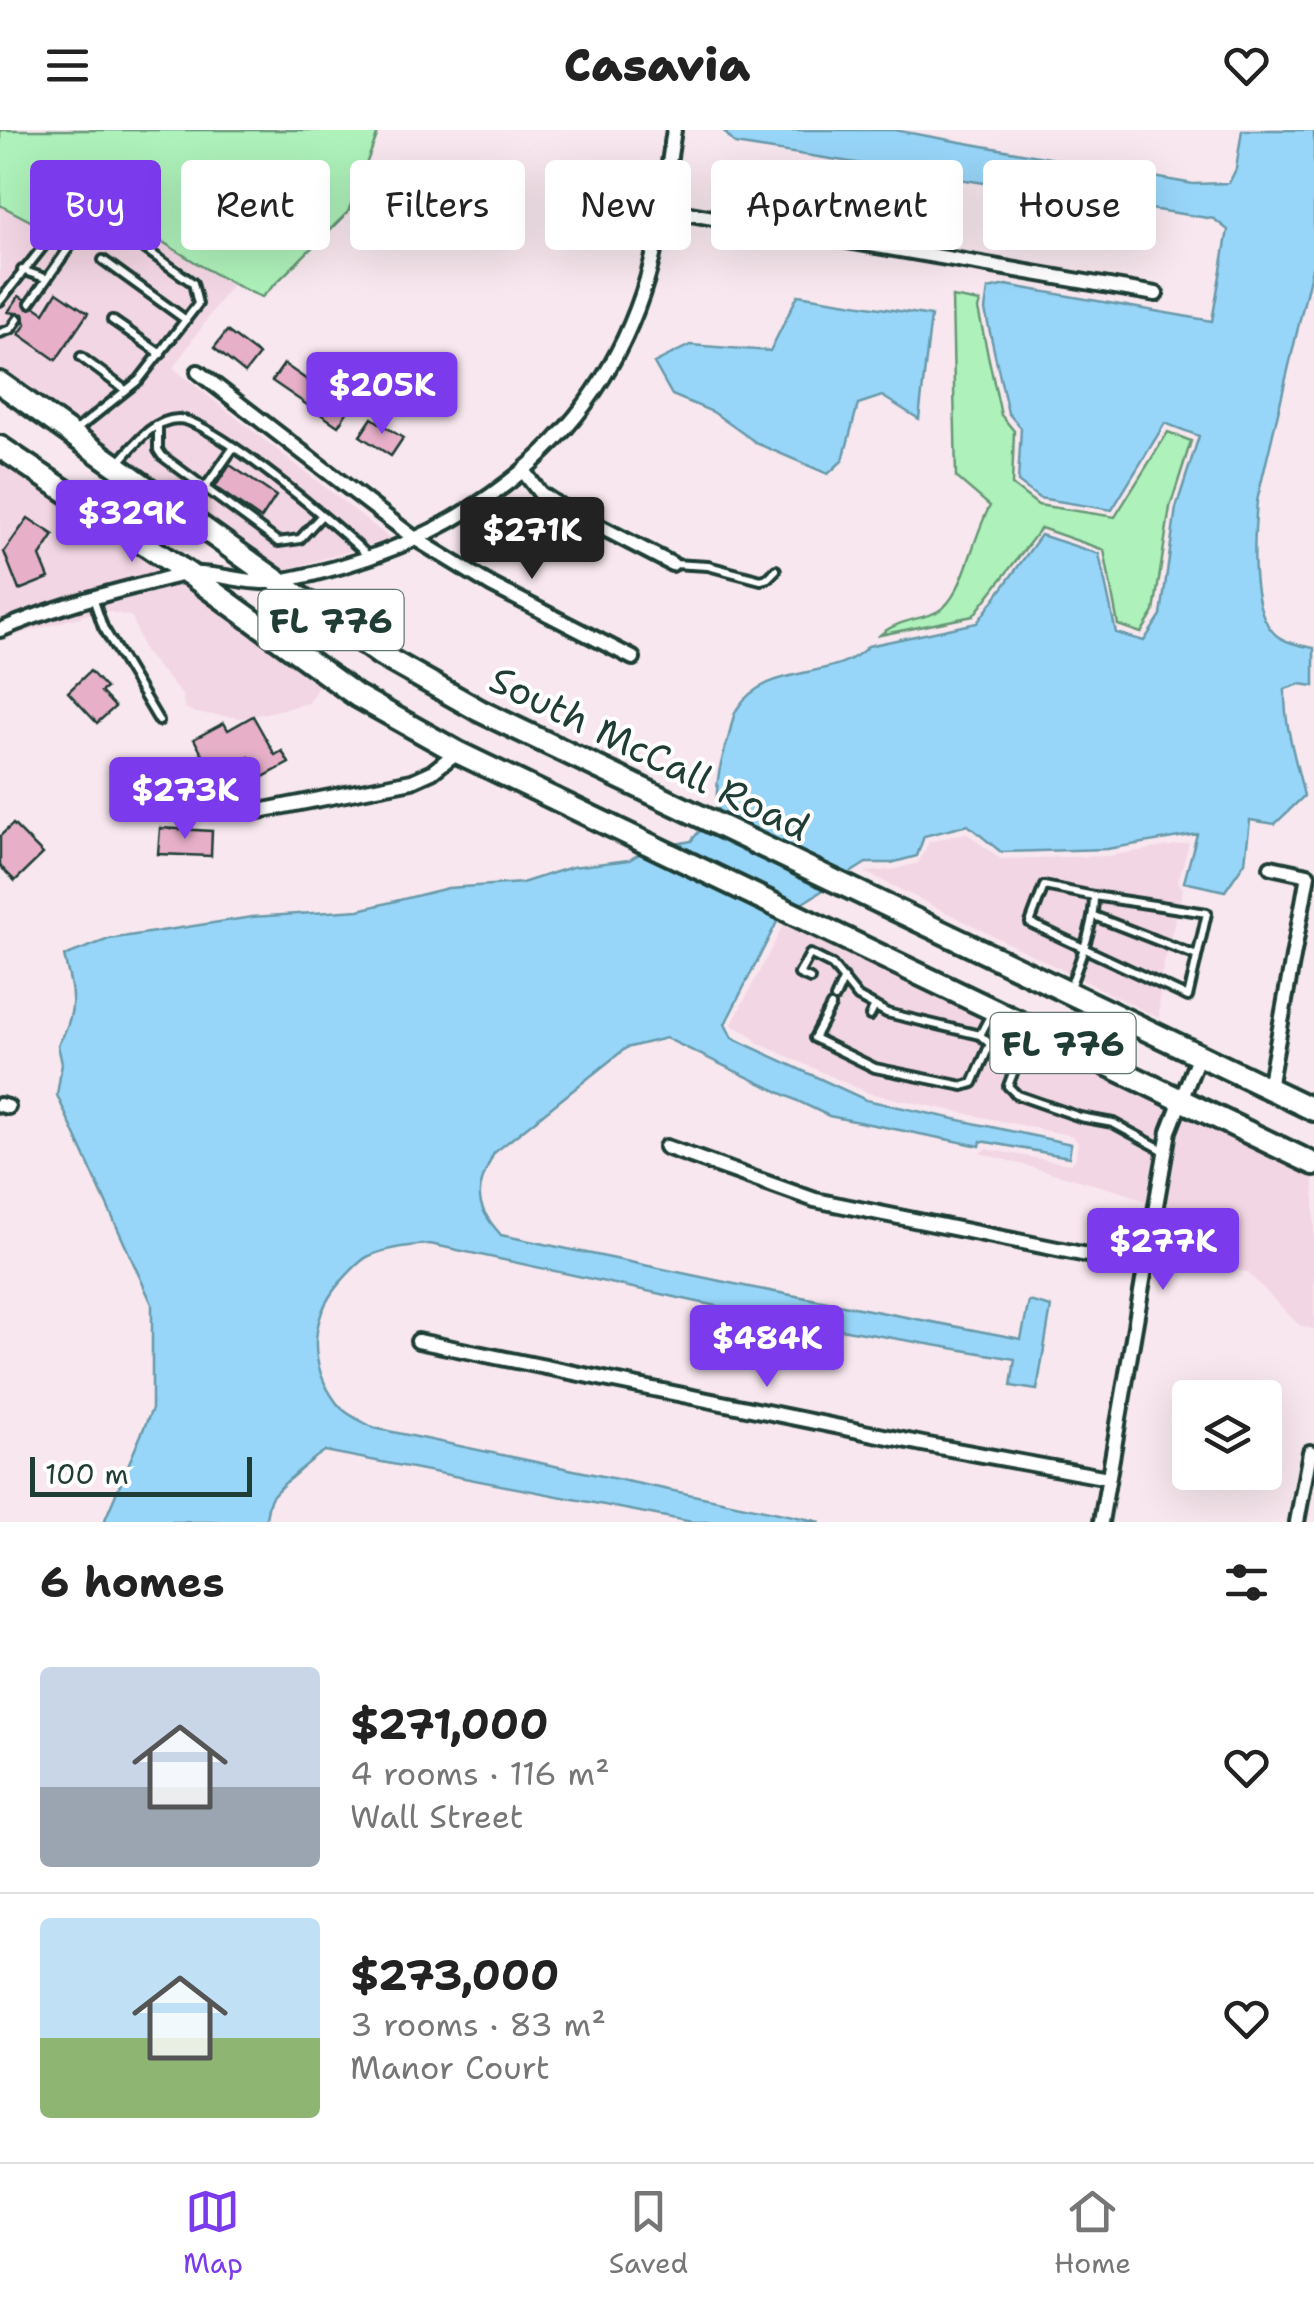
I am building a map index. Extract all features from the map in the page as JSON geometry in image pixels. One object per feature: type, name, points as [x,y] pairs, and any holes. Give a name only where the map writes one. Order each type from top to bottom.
[{"type":"main road","name":"South McCall Road","points":[[0,383],[381,655],[480,711],[1314,1110]]},
{"type":"main road","name":"FL 776","points":[[0,447],[188,574],[357,696],[457,752],[1314,1164]]},
{"type":"street","points":[[669,160],[674,130]]},
{"type":"street","points":[[691,214],[1156,294]]},
{"type":"street","points":[[3,626],[93,597],[188,574],[276,582],[368,556],[477,507],[524,472],[575,418],[630,328],[653,250]]},
{"type":"street","points":[[198,372],[414,538],[491,585],[632,658]]},
{"type":"street","points":[[524,472],[540,493],[558,506],[672,564]]},
{"type":"street","points":[[259,811],[412,781],[432,772],[457,752]]},
{"type":"street","points":[[1269,1088],[1308,875],[1272,867]]},
{"type":"street","points":[[1101,1522],[1166,1152],[1180,1099],[1198,1056]]},
{"type":"street","points":[[666,1146],[815,1200],[1146,1267]]},
{"type":"street","points":[[418,1341],[1108,1478]]},
{"type":"street","points":[[1297,1522],[1310,1452]]},
{"type":"lane","points":[[0,301],[39,250]]},
{"type":"lane","points":[[30,303],[66,250]]},
{"type":"lane","points":[[72,434],[139,380],[198,304],[193,284],[145,250]]},
{"type":"lane","points":[[103,260],[186,320]]},
{"type":"lane","points":[[22,270],[45,278]]},
{"type":"lane","points":[[0,334],[12,330],[18,319]]},
{"type":"lane","points":[[112,320],[162,354]]},
{"type":"lane","points":[[81,357],[124,390]]},
{"type":"lane","points":[[117,464],[158,424],[174,419],[191,422],[234,448],[368,556]]},
{"type":"lane","points":[[158,424],[158,450],[162,456],[278,542],[300,539],[321,516]]},
{"type":"lane","points":[[205,488],[234,448]]},
{"type":"lane","points":[[672,564],[708,566],[761,580],[776,570]]},
{"type":"lane","points":[[93,597],[103,626],[159,721]]},
{"type":"lane","points":[[1044,886],[1094,896],[1206,913],[1188,997],[1030,923],[1044,886]]},
{"type":"lane","points":[[1068,994],[1094,916],[1094,896]]},
{"type":"lane","points":[[1094,916],[1197,956]]},
{"type":"lane","points":[[810,979],[800,974],[810,954],[832,965],[844,978],[858,997],[887,1013],[980,1035],[990,1044],[972,1084],[963,1086],[875,1068],[852,1052],[814,1038],[844,978]]},
{"type":"lane","points":[[870,1016],[874,1006]]},
{"type":"lane","points":[[980,1035],[993,1009]]},
{"type":"lane","points":[[935,1035],[937,1025]]},
{"type":"lane","points":[[1030,1028],[1008,1086],[1016,1095],[1080,1117],[1114,1123],[1166,1152]]},
{"type":"shaded area","points":[[0,205],[30,221],[30,250],[161,250],[161,241],[231,285],[173,368],[391,539],[278,572],[0,368]]},
{"type":"shaded area","points":[[0,458],[168,570],[62,597],[0,621]]},
{"type":"shaded area","points":[[187,584],[321,680],[309,703],[244,718],[195,713],[184,707],[183,696],[144,651],[132,617],[103,610],[0,640],[67,613]]},
{"type":"shaded area","points":[[966,833],[1001,859],[1107,856],[1189,843],[1178,882],[1183,889],[1160,979],[1159,1018],[865,872],[918,863],[929,842]]},
{"type":"shaded area","points":[[784,924],[1168,1109],[1149,1203],[980,1153],[986,1149],[1070,1164],[1075,1160],[1078,1143],[1073,1136],[868,1093],[758,1043],[734,1027],[732,1024]]},
{"type":"shaded area","points":[[1182,1116],[1314,1178],[1314,1329],[1299,1325],[1247,1272],[1157,1262],[1173,1215],[1164,1210]]},
{"type":"green space","points":[[0,130],[379,130],[368,160],[350,160],[350,207],[330,230],[330,160],[181,160],[181,250],[310,250],[262,297],[161,241],[161,160],[30,160],[30,221],[0,205]]},
{"type":"green space","points":[[952,297],[980,302],[978,309],[1001,415],[1014,431],[1012,485],[1038,505],[1115,517],[1168,432],[1191,441],[1170,507],[1154,612],[1141,633],[1118,625],[1104,550],[1041,528],[973,616],[880,635],[896,625],[938,611],[952,598],[990,506],[956,477]]},
{"type":"water","points":[[723,130],[894,130],[1060,160],[983,160],[983,183],[963,180],[963,160],[837,160],[735,144]]},
{"type":"water","points":[[1242,130],[1314,130],[1314,260],[1257,501],[1254,552],[1257,591],[1267,624],[1284,640],[1314,648],[1314,686],[1300,684],[1285,689],[1288,730],[1304,796],[1275,824],[1250,820],[1245,862],[1225,891],[1184,882],[1197,834],[1107,849],[1001,852],[968,825],[924,836],[917,856],[891,863],[866,863],[779,918],[725,1024],[732,1038],[866,1100],[1071,1144],[1069,1157],[981,1141],[980,1146],[829,1116],[666,1038],[626,1048],[494,1153],[481,1187],[481,1205],[501,1235],[1021,1339],[1029,1301],[1051,1307],[1037,1390],[1011,1386],[1015,1359],[753,1314],[430,1244],[392,1249],[357,1265],[334,1290],[319,1321],[316,1354],[320,1370],[326,1386],[348,1414],[374,1428],[821,1522],[692,1522],[325,1451],[274,1494],[265,1522],[104,1522],[152,1409],[152,1304],[57,1095],[62,1064],[58,1045],[72,1011],[64,956],[109,939],[252,917],[359,910],[448,888],[522,883],[572,867],[629,860],[646,850],[691,841],[718,809],[719,774],[733,720],[750,694],[765,684],[838,664],[868,646],[977,623],[1041,535],[1099,554],[1116,633],[1144,641],[1161,615],[1176,508],[1199,436],[1165,423],[1112,510],[1039,498],[1018,482],[1021,428],[1008,413],[985,310],[988,289],[1006,285],[1212,321],[1228,230],[1214,219],[1156,210],[1156,177],[1193,184],[1229,183],[1236,169]]},
{"type":"water","points":[[798,295],[931,316],[919,419],[882,396],[858,404],[843,460],[828,474],[758,444],[713,412],[672,395],[654,363],[690,345],[770,351]]},
{"type":"building","points":[[57,292],[88,313],[56,360],[19,334],[26,324],[23,314],[8,312],[19,296],[27,309],[35,307],[44,313]]},
{"type":"building","points":[[227,331],[259,355],[245,373],[214,348]]},
{"type":"building","points":[[284,364],[336,400],[340,394],[353,403],[338,426],[272,381]]},
{"type":"building","points":[[372,418],[403,438],[391,456],[360,436]]},
{"type":"building","points":[[230,465],[276,496],[261,519],[215,487]]},
{"type":"building","points":[[28,518],[54,535],[40,556],[49,578],[19,590],[4,552]]},
{"type":"building","points":[[90,671],[106,688],[101,692],[115,707],[97,723],[68,692]]},
{"type":"building","points":[[253,716],[275,755],[282,751],[289,763],[261,778],[249,757],[214,776],[194,739],[224,723],[228,730]]},
{"type":"building","points":[[13,824],[43,854],[15,881],[0,866],[0,836]]},
{"type":"building","points":[[160,828],[212,831],[211,856],[158,854]]}]
